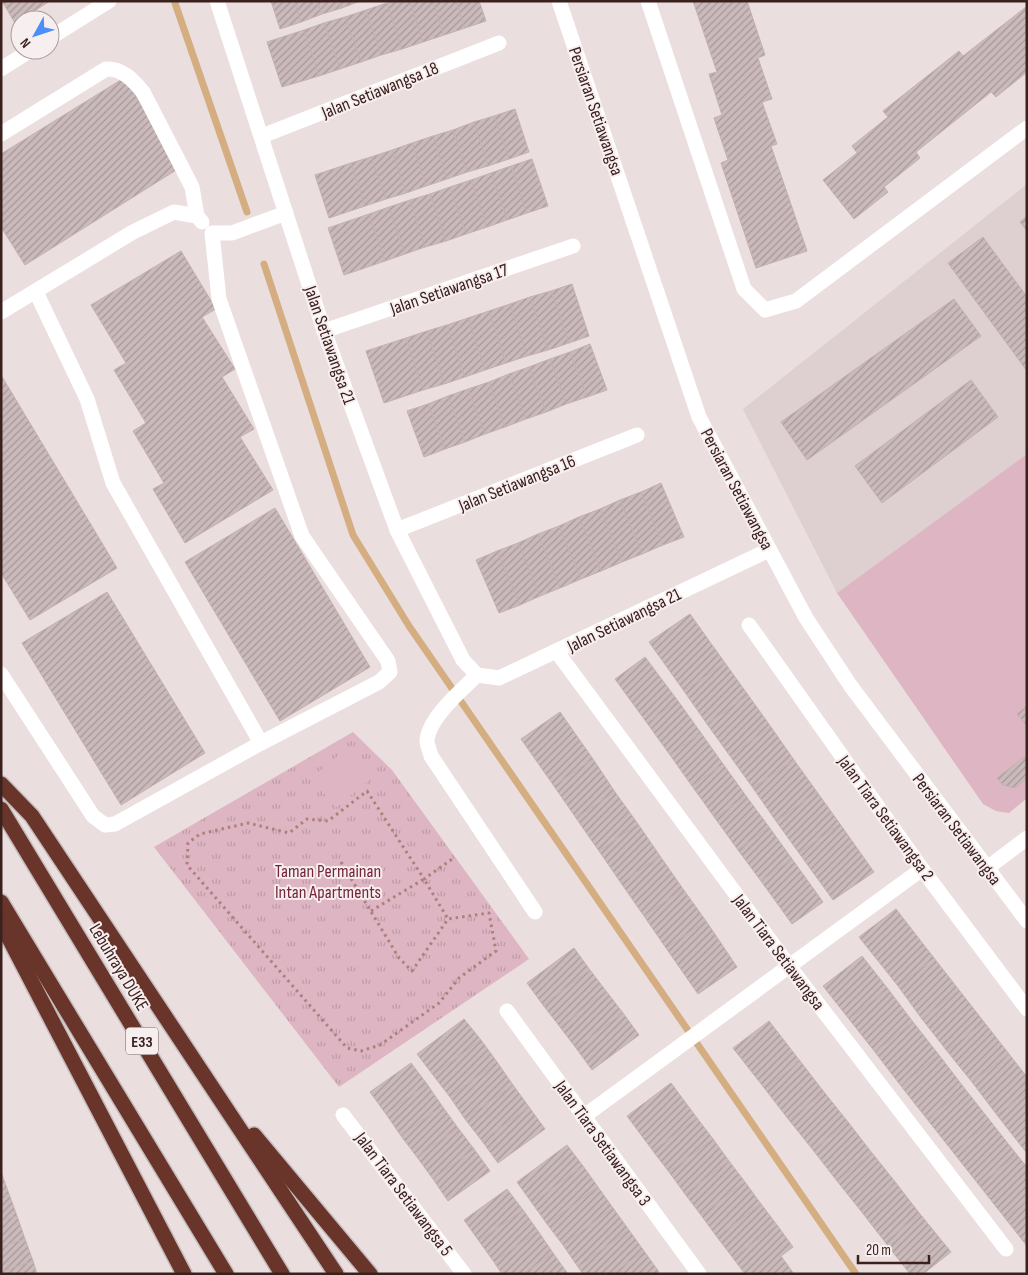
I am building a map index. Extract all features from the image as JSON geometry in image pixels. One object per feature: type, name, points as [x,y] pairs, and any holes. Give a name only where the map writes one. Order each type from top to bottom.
[{"type":"highway","points":[[1,784],[32,816],[336,1274]]},
{"type":"highway","name":"Lebuhraya DUKE","points":[[1,809],[282,1274]]},
{"type":"highway","points":[[1,902],[226,1274]]},
{"type":"highway","points":[[1,923],[184,1274]]},
{"type":"highway","points":[[204,1074],[370,1274]]},
{"type":"street","points":[[60,32],[109,1]]},
{"type":"street","name":"Jalan Setiawangsa 21","points":[[217,1],[324,331],[397,530],[463,660],[477,675],[498,678],[557,652],[769,550]]},
{"type":"street","name":"Persiaran Setiawangsa","points":[[559,1],[699,417],[806,618],[850,685],[986,869],[1027,921]]},
{"type":"street","points":[[648,1],[744,289],[765,310],[796,301],[1027,128]]},
{"type":"street","name":"Jalan Setiawangsa 18","points":[[262,136],[499,43]]},
{"type":"street","points":[[1,69],[15,60]]},
{"type":"street","points":[[1,134],[106,69],[115,68],[132,79],[143,92],[192,187],[197,216],[212,233],[219,299],[302,536],[388,661],[390,672],[379,682],[261,743],[115,824],[105,825],[93,816],[1,674]]},
{"type":"street","points":[[1,312],[133,232],[174,212],[197,216]]},
{"type":"street","points":[[212,233],[232,233],[286,212]]},
{"type":"street","name":"Jalan Setiawangsa 17","points":[[324,331],[573,246]]},
{"type":"street","points":[[36,292],[87,399],[113,483],[261,743]]},
{"type":"street","name":"Jalan Setiawangsa 16","points":[[397,530],[637,435]]},
{"type":"street","name":"Jalan Tiara Setiawangsa 2","points":[[749,625],[922,869],[1027,1009]]},
{"type":"street","name":"Jalan Tiara Setiawangsa","points":[[557,652],[789,966],[1006,1248]]},
{"type":"street","points":[[477,675],[443,710],[430,728],[427,741],[431,756],[535,912]]},
{"type":"street","points":[[986,869],[1027,838]]},
{"type":"street","points":[[583,1117],[922,869]]},
{"type":"street","name":"Jalan Tiara Setiawangsa 3","points":[[507,1011],[699,1274]]},
{"type":"street","name":"Jalan Tiara Setiawangsa 5","points":[[343,1115],[464,1274]]},
{"type":"path","points":[[341,862],[399,958],[412,971],[448,919],[490,912],[496,951],[459,978],[439,1003],[380,1045],[361,1051],[347,1048],[187,865],[188,843],[200,834],[248,823],[289,832],[307,819],[328,821],[367,791],[448,919]]},
{"type":"path","points":[[371,911],[424,879],[455,857]]},
{"type":"shaded area","points":[[1027,184],[1027,454],[837,593],[743,409]]},
{"type":"green space","points":[[1027,454],[1027,798],[1009,813],[996,811],[983,804],[837,593]]},
{"type":"green space","name":"Taman Permainan Intan Apartments","points":[[353,732],[392,770],[529,959],[339,1087],[154,847]]},
{"type":"green space","points":[[345,750],[370,780],[336,807],[311,778]]},
{"type":"building","points":[[2,1],[50,1],[36,10],[10,10],[10,15]]},
{"type":"building","points":[[271,1],[294,1],[301,22],[280,29]]},
{"type":"building","points":[[294,1],[317,1],[322,14],[301,22]]},
{"type":"building","points":[[317,1],[340,1],[342,8],[322,14]]},
{"type":"building","points":[[340,1],[360,1],[342,8]]},
{"type":"building","points":[[410,1],[423,42],[402,49],[387,3]]},
{"type":"building","points":[[410,1],[433,1],[444,35],[423,42]]},
{"type":"building","points":[[433,1],[456,1],[465,28],[444,35]]},
{"type":"building","points":[[456,1],[479,1],[486,21],[465,28]]},
{"type":"building","points":[[693,1],[747,1],[765,55],[758,58],[772,99],[762,102],[777,144],[771,146],[807,251],[756,268],[721,163],[728,160],[714,118],[722,115],[709,74],[717,72]]},
{"type":"building","points":[[387,3],[402,49],[381,55],[366,10]]},
{"type":"building","points":[[1026,7],[1027,72],[996,97],[991,92],[916,152],[920,158],[884,187],[888,192],[854,219],[823,180],[857,153],[852,146],[888,117],[883,111],[959,51],[963,56]]},
{"type":"building","points":[[366,10],[381,55],[361,62],[345,17]]},
{"type":"building","points":[[345,17],[361,62],[340,69],[324,23]]},
{"type":"building","points":[[324,23],[340,69],[319,76],[304,30]]},
{"type":"building","points":[[304,30],[319,76],[282,87],[267,42]]},
{"type":"building","points":[[124,78],[181,167],[25,265],[1,227],[1,154]]},
{"type":"building","points":[[515,109],[529,152],[509,159],[494,116]]},
{"type":"building","points":[[494,116],[509,159],[488,166],[474,122]]},
{"type":"building","points":[[474,122],[488,166],[467,172],[453,130]]},
{"type":"building","points":[[453,130],[467,172],[447,179],[433,136]]},
{"type":"building","points":[[433,136],[447,179],[426,186],[412,143]]},
{"type":"building","points":[[412,143],[426,186],[406,193],[392,150]]},
{"type":"building","points":[[392,150],[406,193],[386,199],[371,157]]},
{"type":"building","points":[[371,157],[386,199],[365,206],[351,163]]},
{"type":"building","points":[[532,159],[548,206],[527,213],[511,166]]},
{"type":"building","points":[[351,163],[365,206],[329,218],[315,175]]},
{"type":"building","points":[[511,166],[527,213],[507,220],[491,173]]},
{"type":"building","points":[[491,173],[507,220],[487,227],[471,180]]},
{"type":"building","points":[[471,180],[487,227],[466,234],[450,187]]},
{"type":"building","points":[[450,187],[466,234],[446,241],[430,194]]},
{"type":"building","points":[[430,194],[446,241],[425,247],[410,200]]},
{"type":"building","points":[[410,200],[425,247],[405,254],[389,207]]},
{"type":"building","points":[[389,207],[405,254],[385,261],[369,214]]},
{"type":"building","points":[[369,214],[385,261],[344,275],[328,228]]},
{"type":"building","points":[[1027,216],[1027,231],[1020,222]]},
{"type":"building","points":[[983,237],[1027,297],[1027,371],[948,263]]},
{"type":"building","points":[[181,251],[216,309],[202,317],[235,369],[222,377],[254,429],[240,437],[273,490],[185,543],[153,489],[164,483],[133,431],[146,423],[114,370],[126,363],[91,305]]},
{"type":"building","points":[[572,284],[589,336],[569,343],[551,291]]},
{"type":"building","points":[[551,291],[569,343],[548,350],[530,297]]},
{"type":"building","points":[[530,297],[548,350],[527,356],[510,304]]},
{"type":"building","points":[[954,299],[981,336],[807,460],[781,422]]},
{"type":"building","points":[[510,304],[527,356],[506,363],[489,311]]},
{"type":"building","points":[[489,311],[506,363],[485,370],[468,318]]},
{"type":"building","points":[[468,318],[485,370],[465,377],[447,325]]},
{"type":"building","points":[[447,325],[465,377],[444,384],[427,331]]},
{"type":"building","points":[[427,331],[444,384],[423,390],[406,338]]},
{"type":"building","points":[[406,338],[423,390],[384,403],[366,351]]},
{"type":"building","points":[[590,344],[607,390],[587,397],[570,352]]},
{"type":"building","points":[[570,352],[587,397],[566,404],[550,359]]},
{"type":"building","points":[[550,359],[566,404],[546,412],[529,367]]},
{"type":"building","points":[[529,367],[546,412],[526,419],[509,374]]},
{"type":"building","points":[[509,374],[526,419],[505,427],[489,382]]},
{"type":"building","points":[[1,375],[117,568],[30,620],[1,573]]},
{"type":"building","points":[[971,380],[998,417],[882,503],[855,466]]},
{"type":"building","points":[[489,382],[505,427],[485,434],[468,389]]},
{"type":"building","points":[[468,389],[485,434],[465,442],[448,396]]},
{"type":"building","points":[[448,396],[465,442],[445,449],[428,404]]},
{"type":"building","points":[[428,404],[445,449],[424,457],[407,411]]},
{"type":"building","points":[[661,483],[684,537],[663,545],[641,492]]},
{"type":"building","points":[[641,492],[663,545],[642,554],[620,500]]},
{"type":"building","points":[[620,500],[642,554],[622,562],[600,509]]},
{"type":"building","points":[[275,508],[370,667],[280,721],[185,562]]},
{"type":"building","points":[[600,509],[622,562],[601,571],[579,517]]},
{"type":"building","points":[[579,517],[601,571],[581,579],[559,526]]},
{"type":"building","points":[[559,526],[581,579],[560,588],[538,534]]},
{"type":"building","points":[[538,534],[560,588],[540,596],[518,543]]},
{"type":"building","points":[[518,543],[540,596],[520,605],[497,551]]},
{"type":"building","points":[[497,551],[520,605],[499,613],[476,560]]},
{"type":"building","points":[[107,592],[205,753],[121,805],[22,643]]},
{"type":"building","points":[[690,614],[725,663],[684,691],[649,642]]},
{"type":"building","points":[[645,657],[678,701],[647,723],[615,679]]},
{"type":"building","points":[[725,663],[748,695],[707,724],[684,691]]},
{"type":"building","points":[[748,695],[771,727],[730,756],[707,724]]},
{"type":"building","points":[[678,701],[701,733],[670,755],[647,723]]},
{"type":"building","points":[[1027,706],[1027,726],[1017,714]]},
{"type":"building","points":[[560,712],[593,759],[554,786],[521,739]]},
{"type":"building","points":[[771,727],[794,760],[753,788],[730,756]]},
{"type":"building","points":[[701,733],[723,764],[692,786],[670,755]]},
{"type":"building","points":[[1027,755],[1027,778],[1015,788],[1003,785],[997,778]]},
{"type":"building","points":[[593,759],[615,792],[576,818],[554,786]]},
{"type":"building","points":[[794,760],[817,792],[776,821],[753,788]]},
{"type":"building","points":[[723,764],[746,796],[715,818],[692,786]]},
{"type":"building","points":[[615,792],[638,824],[599,851],[576,818]]},
{"type":"building","points":[[817,792],[840,824],[799,853],[776,821]]},
{"type":"building","points":[[746,796],[769,827],[738,850],[715,818]]},
{"type":"building","points":[[638,824],[660,856],[621,883],[599,851]]},
{"type":"building","points":[[840,824],[874,872],[833,900],[799,853]]},
{"type":"building","points":[[769,827],[792,859],[761,881],[738,850]]},
{"type":"building","points":[[660,856],[683,889],[644,916],[621,883]]},
{"type":"building","points":[[792,859],[823,902],[792,924],[761,881]]},
{"type":"building","points":[[683,889],[706,921],[666,948],[644,916]]},
{"type":"building","points":[[896,909],[934,958],[898,986],[859,937]]},
{"type":"building","points":[[706,921],[737,967],[698,994],[666,948]]},
{"type":"building","points":[[574,948],[590,970],[543,1005],[527,983]]},
{"type":"building","points":[[862,956],[888,989],[849,1019],[823,986]]},
{"type":"building","points":[[934,958],[959,990],[922,1019],[898,986]]},
{"type":"building","points":[[590,970],[606,991],[560,1027],[543,1005]]},
{"type":"building","points":[[888,989],[913,1022],[875,1052],[849,1019]]},
{"type":"building","points":[[959,990],[984,1022],[947,1051],[922,1019]]},
{"type":"building","points":[[606,991],[623,1013],[576,1048],[560,1027]]},
{"type":"building","points":[[623,1013],[639,1035],[592,1070],[576,1048]]},
{"type":"building","points":[[464,1019],[481,1040],[433,1075],[417,1054]]},
{"type":"building","points":[[769,1021],[800,1061],[765,1089],[733,1048]]},
{"type":"building","points":[[913,1022],[939,1055],[901,1086],[875,1052]]},
{"type":"building","points":[[984,1022],[1009,1054],[972,1082],[947,1051]]},
{"type":"building","points":[[481,1040],[497,1062],[450,1097],[433,1075]]},
{"type":"building","points":[[1009,1054],[1027,1077],[1027,1092],[997,1115],[972,1082]]},
{"type":"building","points":[[939,1055],[965,1089],[927,1119],[901,1086]]},
{"type":"building","points":[[800,1061],[824,1092],[789,1120],[765,1089]]},
{"type":"building","points":[[497,1062],[513,1085],[465,1119],[450,1097]]},
{"type":"building","points":[[411,1063],[427,1084],[386,1114],[370,1092]]},
{"type":"building","points":[[671,1083],[697,1118],[653,1151],[627,1116]]},
{"type":"building","points":[[427,1084],[442,1106],[401,1136],[386,1114]]},
{"type":"building","points":[[513,1085],[529,1107],[482,1141],[465,1119]]},
{"type":"building","points":[[965,1089],[991,1122],[953,1152],[927,1119]]},
{"type":"building","points":[[824,1092],[848,1122],[813,1150],[789,1120]]},
{"type":"building","points":[[1027,1092],[1027,1143],[1022,1147],[997,1115]]},
{"type":"building","points":[[442,1106],[458,1128],[417,1157],[401,1136]]},
{"type":"building","points":[[529,1107],[545,1129],[498,1163],[482,1141]]},
{"type":"building","points":[[697,1118],[713,1139],[669,1172],[653,1151]]},
{"type":"building","points":[[848,1122],[872,1153],[837,1181],[813,1150]]},
{"type":"building","points":[[991,1122],[1017,1155],[979,1185],[953,1152]]},
{"type":"building","points":[[458,1128],[474,1149],[433,1179],[417,1157]]},
{"type":"building","points":[[713,1139],[729,1161],[685,1194],[669,1172]]},
{"type":"building","points":[[1027,1143],[1027,1153],[1022,1147]]},
{"type":"building","points":[[567,1145],[583,1166],[532,1203],[517,1182]]},
{"type":"building","points":[[474,1149],[490,1171],[448,1201],[433,1179]]},
{"type":"building","points":[[872,1153],[896,1183],[861,1211],[837,1181]]},
{"type":"building","points":[[1017,1155],[1027,1167],[1027,1201],[1005,1218],[979,1185]]},
{"type":"building","points":[[729,1161],[745,1182],[701,1215],[685,1194]]},
{"type":"building","points":[[583,1166],[598,1187],[547,1224],[532,1203]]},
{"type":"building","points":[[1,1172],[9,1194],[1,1196]]},
{"type":"building","points":[[745,1182],[761,1204],[717,1237],[701,1215]]},
{"type":"building","points":[[896,1183],[920,1214],[885,1242],[861,1211]]},
{"type":"building","points":[[598,1187],[613,1208],[563,1245],[547,1224]]},
{"type":"building","points":[[507,1189],[523,1210],[479,1241],[464,1220]]},
{"type":"building","points":[[9,1194],[17,1216],[1,1221],[1,1196]]},
{"type":"building","points":[[1027,1201],[1027,1246],[1005,1218]]},
{"type":"building","points":[[761,1204],[777,1225],[733,1258],[717,1237]]},
{"type":"building","points":[[613,1208],[629,1230],[578,1267],[563,1245]]},
{"type":"building","points":[[523,1210],[538,1231],[494,1262],[479,1241]]},
{"type":"building","points":[[920,1214],[951,1252],[923,1274],[910,1274],[885,1242]]},
{"type":"building","points":[[17,1216],[25,1239],[1,1247],[1,1221]]},
{"type":"building","points":[[777,1225],[793,1247],[781,1256],[794,1274],[745,1274],[733,1258]]},
{"type":"building","points":[[629,1230],[644,1251],[612,1274],[583,1274],[578,1267]]},
{"type":"building","points":[[538,1231],[553,1253],[523,1274],[502,1274],[494,1262]]},
{"type":"building","points":[[25,1239],[33,1261],[1,1272],[1,1247]]},
{"type":"building","points":[[644,1251],[659,1272],[657,1274],[612,1274]]},
{"type":"building","points":[[553,1253],[568,1274],[523,1274]]},
{"type":"building","points":[[33,1261],[37,1274],[1,1274],[1,1272]]},
{"type":"waterway","points":[[175,3],[247,212]]},
{"type":"waterway","points":[[264,264],[353,535],[409,626],[856,1274]]}]
